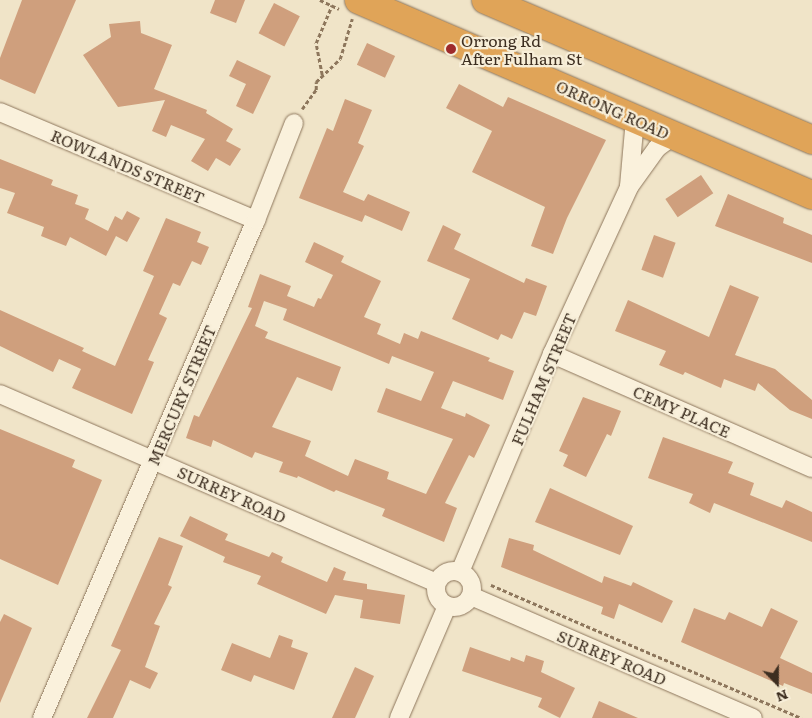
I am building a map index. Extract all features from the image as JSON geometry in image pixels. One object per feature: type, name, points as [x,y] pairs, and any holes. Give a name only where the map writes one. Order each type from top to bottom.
[{"type":"highway","points":[[486,0],[812,140]]},
{"type":"highway","name":"ORRONG ROAD","points":[[356,8],[635,119],[812,195]]},
{"type":"street","name":"ROWLANDS STREET","points":[[0,112],[256,220]]},
{"type":"street","name":"FULHAM STREET","points":[[628,187],[635,119]]},
{"type":"street","name":"MERCURY STREET","points":[[42,718],[256,220],[294,123]]},
{"type":"street","name":"FULHAM STREET","points":[[460,572],[552,354],[628,187],[657,148],[673,136]]},
{"type":"street","name":"CEMY PLACE","points":[[552,354],[812,468]]},
{"type":"street","name":"SURREY ROAD","points":[[0,394],[154,459],[436,584]]},
{"type":"street","points":[[448,572],[460,572],[469,579],[471,596],[460,606],[447,606],[437,597],[436,584],[448,572]]},
{"type":"street","name":"SURREY ROAD","points":[[471,596],[753,718]]},
{"type":"street","points":[[399,718],[447,606]]},
{"type":"path","points":[[320,0],[332,5],[316,43],[322,76]]},
{"type":"path","points":[[294,123],[322,76],[340,59],[356,8]]},
{"type":"path","points":[[491,584],[802,718]]},
{"type":"building","points":[[22,0],[76,0],[35,94],[0,79],[0,58]]},
{"type":"building","points":[[215,0],[245,0],[236,23],[210,13]]},
{"type":"building","points":[[274,3],[300,16],[284,46],[259,33]]},
{"type":"building","points":[[140,21],[141,33],[172,45],[154,89],[207,110],[206,113],[233,129],[226,141],[241,149],[230,166],[216,158],[208,171],[191,161],[205,139],[171,125],[166,137],[152,131],[165,100],[118,107],[83,55],[111,37],[109,24]]},
{"type":"building","points":[[367,43],[395,56],[385,78],[357,65]]},
{"type":"building","points":[[237,60],[271,76],[253,114],[236,106],[246,84],[229,76]]},
{"type":"building","points":[[459,84],[503,107],[508,97],[606,140],[567,218],[553,254],[531,246],[545,207],[472,172],[492,131],[446,108]]},
{"type":"building","points":[[345,99],[372,110],[358,143],[364,146],[343,192],[364,201],[368,194],[410,212],[402,231],[365,215],[362,222],[299,198],[327,128],[333,131]]},
{"type":"building","points":[[0,159],[53,180],[51,185],[78,195],[75,204],[89,209],[85,219],[108,231],[115,216],[122,220],[127,211],[140,218],[127,242],[116,236],[106,256],[70,237],[66,246],[41,236],[44,227],[7,213],[15,193],[0,188]]},
{"type":"building","points":[[701,175],[713,193],[678,217],[665,199]]},
{"type":"building","points":[[728,194],[784,218],[783,223],[812,235],[812,263],[715,226]]},
{"type":"building","points":[[166,218],[201,232],[197,242],[209,247],[201,265],[192,261],[180,286],[173,283],[159,314],[167,318],[148,360],[154,362],[132,414],[72,388],[81,369],[59,359],[53,372],[0,346],[0,310],[84,348],[82,351],[115,366],[154,276],[143,271]]},
{"type":"building","points":[[443,225],[461,234],[454,249],[524,283],[526,278],[547,286],[536,316],[524,312],[512,339],[501,334],[498,340],[452,319],[470,279],[427,261]]},
{"type":"building","points":[[654,235],[676,243],[663,278],[641,270]]},
{"type":"building","points":[[314,242],[344,256],[341,262],[381,281],[364,317],[381,324],[377,334],[400,344],[404,333],[418,339],[421,331],[490,358],[488,361],[514,371],[503,400],[453,381],[441,408],[465,417],[466,413],[490,425],[474,458],[469,455],[445,503],[457,508],[444,542],[382,516],[385,509],[336,490],[334,492],[298,476],[297,478],[279,472],[283,462],[255,452],[252,458],[213,440],[211,447],[186,438],[194,415],[199,417],[252,308],[248,307],[260,274],[291,286],[287,296],[314,307],[318,298],[321,299],[333,275],[305,262]],"holes":[[[264,301],[287,309],[283,320],[389,364],[392,356],[434,372],[421,401],[386,388],[377,412],[453,439],[426,494],[387,479],[389,472],[355,459],[348,476],[305,456],[311,441],[272,427],[297,377],[332,391],[341,367],[265,338],[268,332],[255,326]]]},
{"type":"building","points":[[730,285],[759,297],[735,355],[775,369],[812,400],[812,419],[790,410],[758,383],[755,391],[724,379],[721,388],[685,372],[683,375],[659,365],[666,351],[615,331],[628,300],[709,337]]},
{"type":"building","points":[[583,397],[621,411],[611,436],[607,434],[586,477],[563,466],[568,455],[559,451]]},
{"type":"building","points":[[0,429],[75,460],[72,467],[102,480],[58,585],[0,559]]},
{"type":"building","points":[[663,437],[733,462],[728,473],[754,483],[750,495],[782,508],[786,500],[812,512],[812,542],[714,503],[710,513],[689,503],[693,494],[648,478]]},
{"type":"building","points":[[550,488],[633,526],[620,555],[535,522]]},
{"type":"building","points":[[190,516],[228,534],[225,540],[269,557],[272,552],[283,557],[281,562],[327,582],[334,567],[346,572],[343,580],[367,584],[367,589],[405,595],[400,624],[360,618],[363,600],[335,595],[326,614],[257,584],[261,576],[223,562],[225,557],[180,536]]},
{"type":"building","points":[[159,537],[183,546],[168,585],[172,587],[154,624],[160,626],[145,667],[158,673],[150,689],[130,680],[113,718],[87,718],[121,650],[111,646]]},
{"type":"building","points":[[509,538],[534,545],[533,550],[602,583],[604,576],[631,586],[633,582],[673,601],[662,623],[619,604],[614,619],[601,614],[603,607],[501,567]]},
{"type":"building","points":[[694,608],[725,620],[729,612],[762,627],[771,608],[798,621],[780,658],[812,673],[812,694],[784,683],[783,686],[681,642]]},
{"type":"building","points":[[4,614],[32,628],[0,703],[0,622]]},
{"type":"building","points":[[279,635],[293,640],[291,647],[308,653],[294,690],[254,675],[251,682],[221,670],[232,643],[270,658]]},
{"type":"building","points":[[470,647],[510,661],[511,657],[524,662],[526,655],[544,661],[541,672],[575,688],[560,718],[538,707],[542,698],[462,671]]},
{"type":"building","points":[[355,667],[374,676],[355,718],[332,718]]},
{"type":"building","points":[[599,701],[638,718],[592,718]]},
{"type":"place","name":"Orrong Rd After Fulham St","points":[[451,49]]}]
